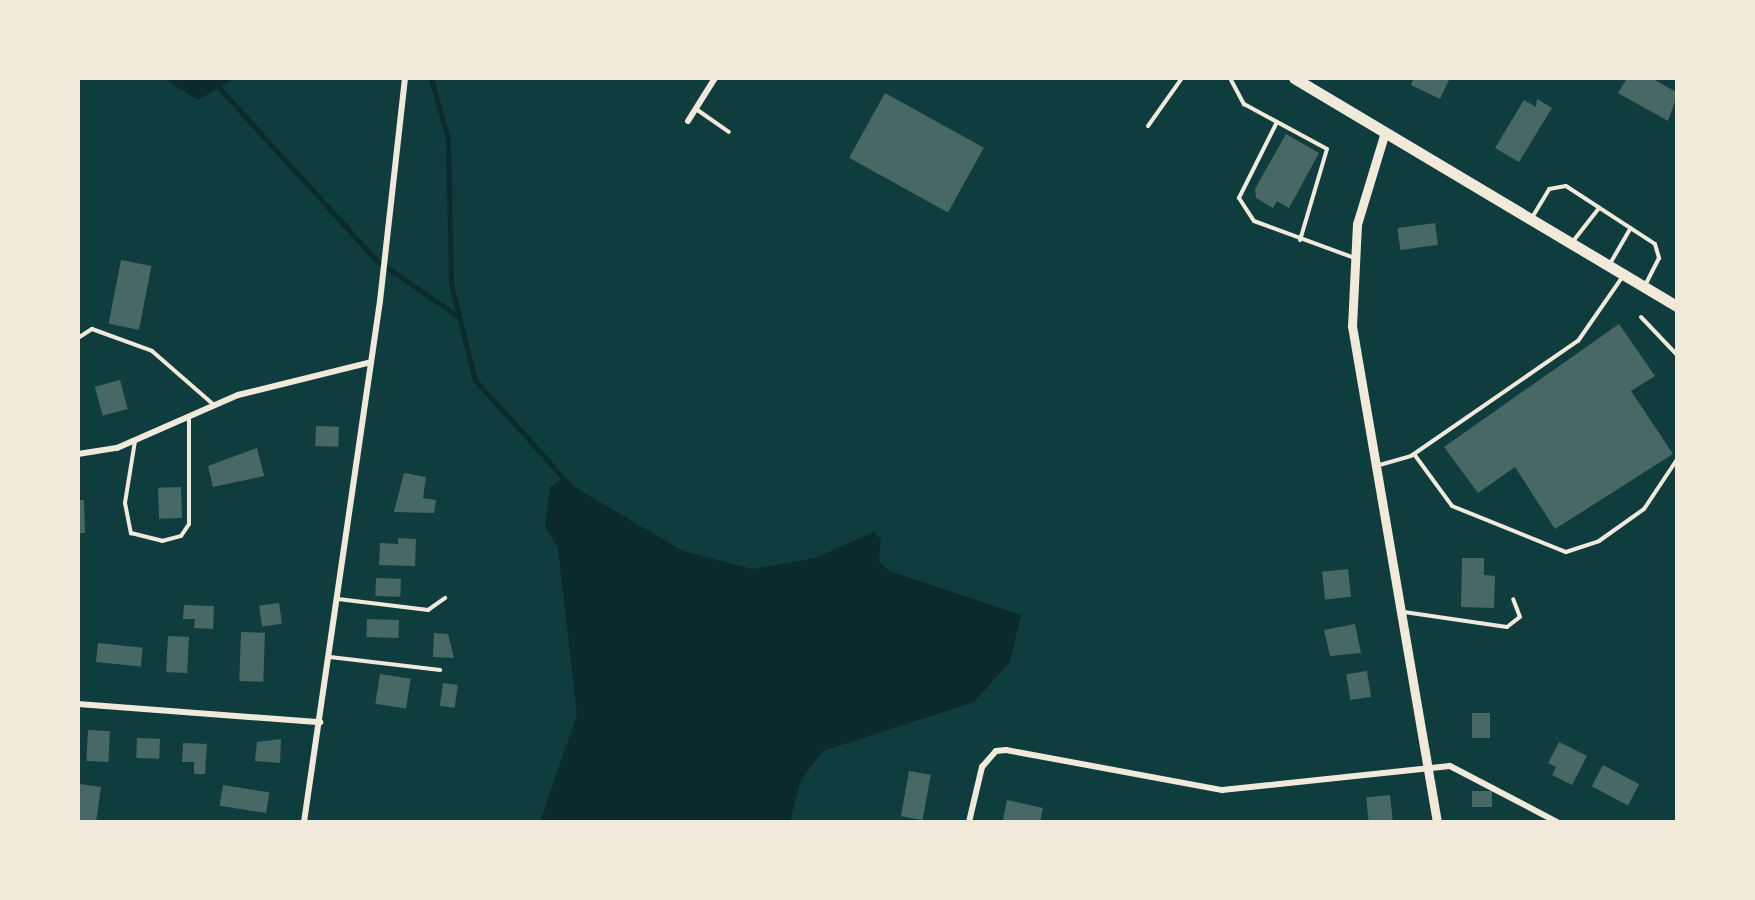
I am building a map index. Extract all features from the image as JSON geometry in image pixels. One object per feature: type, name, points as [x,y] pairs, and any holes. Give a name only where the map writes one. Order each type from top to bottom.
[{"type":"highway","points":[[1294,78],[1678,306]]},
{"type":"street","points":[[304,822],[371,362],[405,78]]},
{"type":"street","points":[[688,121],[715,78]]},
{"type":"street","points":[[1385,132],[1352,257],[1352,326],[1437,822]]},
{"type":"street","points":[[78,454],[136,441],[213,404],[371,362]]},
{"type":"street","points":[[78,704],[320,722]]},
{"type":"street","points":[[969,822],[982,768],[996,751],[1222,790],[1450,766],[1557,822]]},
{"type":"lane","points":[[1148,126],[1182,78]]},
{"type":"lane","points":[[1220,78],[1229,79],[1244,104],[1327,149],[1300,240]]},
{"type":"lane","points":[[696,109],[729,132]]},
{"type":"lane","points":[[1277,122],[1238,198],[1254,221],[1352,257]]},
{"type":"lane","points":[[1530,220],[1556,185],[1599,208],[1658,250],[1644,287]]},
{"type":"lane","points":[[1572,244],[1599,208]]},
{"type":"lane","points":[[1608,266],[1630,228]]},
{"type":"lane","points":[[1375,466],[1414,454],[1578,341],[1624,275]]},
{"type":"lane","points":[[1641,318],[1678,356]]},
{"type":"lane","points":[[78,338],[92,329],[152,351],[213,404]]},
{"type":"lane","points":[[136,441],[125,502],[131,532],[162,541],[181,536],[189,524],[189,417]]},
{"type":"lane","points":[[1414,454],[1452,506],[1566,552],[1598,541],[1644,508],[1678,458]]},
{"type":"lane","points":[[338,599],[428,610],[445,598]]},
{"type":"lane","points":[[1400,612],[1506,628],[1520,616],[1513,599]]},
{"type":"lane","points":[[330,657],[440,670]]},
{"type":"water","points":[[163,78],[235,78],[198,100]]},
{"type":"water","points":[[561,479],[683,551],[753,569],[815,558],[874,532],[881,540],[879,562],[890,571],[1021,615],[1010,662],[974,702],[823,751],[801,780],[790,822],[540,822],[577,714],[558,549],[545,526],[550,487]]},
{"type":"building","points":[[1414,78],[1450,78],[1440,99],[1411,85]]},
{"type":"building","points":[[1627,78],[1651,78],[1678,93],[1668,121],[1618,93]]},
{"type":"building","points":[[885,93],[984,148],[948,213],[849,158]]},
{"type":"building","points":[[1537,99],[1552,108],[1519,162],[1495,148],[1524,100],[1536,107]]},
{"type":"building","points":[[1286,134],[1319,153],[1289,208],[1277,201],[1273,208],[1256,198],[1255,189]]},
{"type":"building","points":[[1435,223],[1438,245],[1400,250],[1397,228]]},
{"type":"building","points":[[121,260],[151,266],[139,330],[109,324]]},
{"type":"building","points":[[1619,324],[1655,376],[1631,391],[1673,454],[1555,529],[1515,467],[1478,493],[1444,447]]},
{"type":"building","points":[[120,380],[128,409],[103,416],[95,387]]},
{"type":"building","points":[[316,426],[339,427],[338,447],[315,446]]},
{"type":"building","points":[[257,448],[264,476],[213,487],[208,466]]},
{"type":"building","points":[[404,473],[426,477],[423,498],[436,500],[434,513],[394,512]]},
{"type":"building","points":[[181,487],[182,518],[159,519],[158,488]]},
{"type":"building","points":[[78,500],[84,500],[85,533],[78,533]]},
{"type":"building","points":[[398,538],[416,539],[415,566],[379,565],[380,543],[398,544]]},
{"type":"building","points":[[1462,558],[1484,558],[1484,575],[1495,576],[1494,608],[1461,607]]},
{"type":"building","points":[[1348,569],[1351,597],[1325,600],[1322,572]]},
{"type":"building","points":[[376,578],[401,579],[400,597],[375,596]]},
{"type":"building","points":[[279,603],[282,624],[262,627],[259,606]]},
{"type":"building","points":[[184,605],[214,606],[213,629],[194,628],[195,619],[183,619]]},
{"type":"building","points":[[367,619],[399,620],[398,638],[366,637]]},
{"type":"building","points":[[1355,624],[1361,653],[1330,656],[1324,630]]},
{"type":"building","points":[[241,632],[265,633],[263,682],[239,681]]},
{"type":"building","points":[[434,633],[448,634],[454,658],[433,657]]},
{"type":"building","points":[[168,636],[189,637],[187,673],[166,672]]},
{"type":"building","points":[[98,643],[143,648],[141,667],[96,662]]},
{"type":"building","points":[[1367,671],[1371,697],[1350,700],[1346,674]]},
{"type":"building","points":[[380,674],[411,679],[406,708],[375,704]]},
{"type":"building","points":[[443,683],[458,685],[455,708],[440,706]]},
{"type":"building","points":[[1472,713],[1490,713],[1490,738],[1472,738]]},
{"type":"building","points":[[88,730],[110,731],[108,762],[86,761]]},
{"type":"building","points":[[137,738],[160,739],[159,759],[136,758]]},
{"type":"building","points":[[281,739],[280,763],[255,761],[257,742]]},
{"type":"building","points":[[1559,742],[1587,756],[1572,785],[1552,775],[1556,767],[1548,763]]},
{"type":"building","points":[[183,743],[207,744],[205,774],[194,774],[194,762],[182,762]]},
{"type":"building","points":[[1603,765],[1639,784],[1628,805],[1592,786]]},
{"type":"building","points":[[909,771],[931,775],[923,820],[901,816]]},
{"type":"building","points":[[80,784],[101,787],[96,822],[78,822]]},
{"type":"building","points":[[223,785],[269,792],[266,813],[220,806]]},
{"type":"building","points":[[1472,791],[1492,791],[1492,807],[1472,807]]},
{"type":"building","points":[[1390,795],[1393,822],[1369,822],[1366,798]]},
{"type":"building","points":[[1007,800],[1043,808],[1040,822],[1003,820]]},
{"type":"waterway","points":[[210,78],[376,260],[456,315]]},
{"type":"waterway","points":[[431,78],[448,139],[451,284],[475,380],[570,485]]}]
